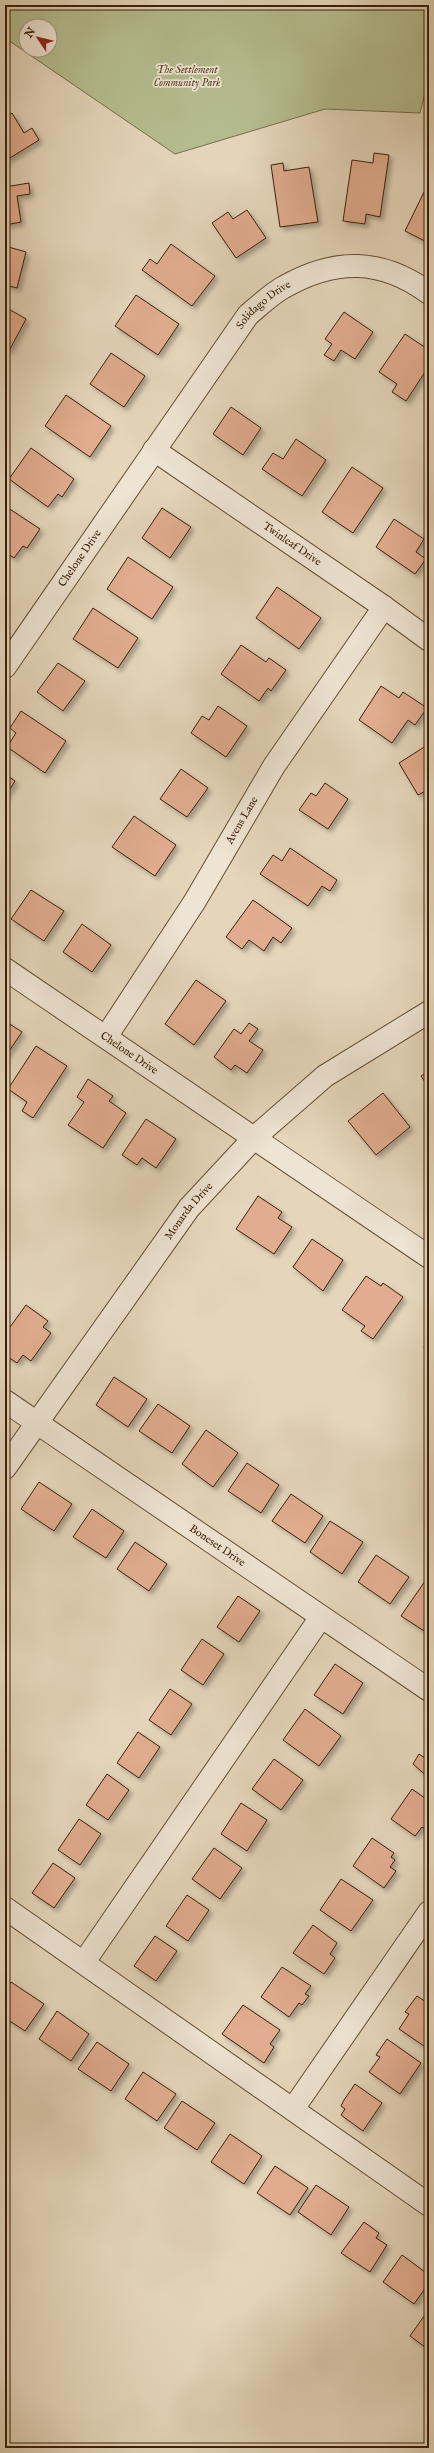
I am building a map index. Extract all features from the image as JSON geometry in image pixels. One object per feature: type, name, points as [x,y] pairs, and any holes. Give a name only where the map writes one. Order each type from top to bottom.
[{"type":"street","name":"Solidago Drive","points":[[154,450],[248,315],[283,287],[323,268],[369,266],[409,278],[429,293]]},
{"type":"street","name":"Twinleaf Drive","points":[[154,450],[384,607],[429,640]]},
{"type":"street","name":"Chelone Drive","points":[[5,667],[154,450]]},
{"type":"street","name":"Avens Lane","points":[[106,1037],[195,901],[274,766],[384,607]]},
{"type":"street","name":"Chelone Drive","points":[[5,969],[255,1137],[429,1257]]},
{"type":"street","name":"Monarda Drive","points":[[5,1468],[189,1208],[255,1137],[325,1076],[429,1012]]},
{"type":"street","name":"Boneset Drive","points":[[5,1401],[429,1690]]},
{"type":"street","points":[[84,1962],[321,1617]]},
{"type":"street","points":[[5,1908],[429,2205]]},
{"type":"street","points":[[293,2109],[429,1912]]},
{"type":"green space","name":"The Settlement Community Park","points":[[5,5],[429,5],[429,77],[420,113],[325,109],[175,154],[34,58],[58,58],[58,18],[18,18],[18,47],[5,38]]},
{"type":"building","points":[[12,113],[24,133],[32,128],[39,140],[5,161],[5,118]]},
{"type":"building","points":[[374,153],[389,155],[380,217],[366,214],[365,224],[343,221],[352,160],[373,163]]},
{"type":"building","points":[[283,163],[284,171],[309,167],[318,222],[280,227],[271,165]]},
{"type":"building","points":[[29,183],[30,194],[17,196],[21,222],[5,225],[5,187]]},
{"type":"building","points":[[424,192],[429,194],[429,243],[405,231]]},
{"type":"building","points":[[247,210],[266,238],[236,258],[212,223],[228,212],[233,219]]},
{"type":"building","points":[[171,244],[215,276],[192,306],[142,270],[150,259],[157,264]]},
{"type":"building","points":[[5,246],[26,252],[17,288],[5,285]]},
{"type":"building","points":[[136,295],[179,324],[158,355],[115,326]]},
{"type":"building","points":[[5,307],[26,319],[9,351],[5,348]]},
{"type":"building","points":[[344,312],[373,332],[355,359],[341,350],[334,361],[324,355],[332,344],[325,339]]},
{"type":"building","points":[[405,334],[429,350],[429,366],[406,401],[392,392],[397,384],[379,372]]},
{"type":"building","points":[[111,353],[145,376],[124,407],[90,384]]},
{"type":"building","points":[[66,395],[111,426],[90,457],[45,426]]},
{"type":"building","points":[[231,407],[261,428],[243,455],[213,434]]},
{"type":"building","points":[[296,439],[326,460],[302,496],[262,469],[273,453],[283,459]]},
{"type":"building","points":[[31,448],[74,479],[62,497],[58,494],[48,507],[9,479]]},
{"type":"building","points":[[352,467],[383,488],[353,533],[322,512]]},
{"type":"building","points":[[5,506],[40,529],[27,548],[23,546],[14,558],[5,552]]},
{"type":"building","points":[[162,508],[191,527],[170,558],[142,538]]},
{"type":"building","points":[[394,519],[424,539],[416,552],[426,559],[415,574],[376,547]]},
{"type":"building","points":[[128,557],[173,587],[152,619],[107,589]]},
{"type":"building","points":[[277,587],[321,618],[299,649],[256,618]]},
{"type":"building","points":[[93,608],[138,638],[118,668],[73,639]]},
{"type":"building","points":[[241,645],[266,662],[269,658],[286,670],[271,691],[268,688],[259,701],[221,674]]},
{"type":"building","points":[[58,663],[85,681],[63,711],[37,692]]},
{"type":"building","points":[[381,686],[399,698],[403,692],[427,708],[415,725],[408,720],[392,743],[359,720]]},
{"type":"building","points":[[218,706],[247,726],[226,757],[191,733],[202,716],[209,720]]},
{"type":"building","points":[[21,711],[66,741],[45,773],[7,747],[16,733],[10,728]]},
{"type":"building","points":[[429,744],[429,789],[418,795],[399,763]]},
{"type":"building","points":[[181,769],[208,788],[187,817],[160,799]]},
{"type":"building","points":[[5,774],[15,781],[5,797]]},
{"type":"building","points":[[325,783],[348,799],[328,829],[299,810],[311,793],[316,796]]},
{"type":"building","points":[[134,816],[176,845],[155,876],[112,847]]},
{"type":"building","points":[[290,848],[337,880],[330,891],[322,886],[308,906],[260,874],[273,855],[282,861]]},
{"type":"building","points":[[31,890],[64,911],[44,941],[11,919]]},
{"type":"building","points":[[253,900],[292,928],[281,943],[273,937],[264,951],[249,940],[242,949],[226,937]]},
{"type":"building","points":[[82,924],[111,945],[92,972],[63,952]]},
{"type":"building","points":[[196,980],[226,1001],[194,1045],[165,1024]]},
{"type":"building","points":[[5,1021],[22,1032],[5,1057]]},
{"type":"building","points":[[249,1023],[258,1029],[249,1041],[263,1050],[247,1073],[235,1065],[231,1070],[214,1057],[234,1029],[241,1034]]},
{"type":"building","points":[[36,1046],[67,1066],[33,1118],[22,1111],[27,1102],[8,1089]]},
{"type":"building","points":[[429,1071],[429,1088],[421,1076]]},
{"type":"building","points":[[88,1079],[113,1096],[109,1101],[126,1113],[103,1148],[68,1125],[84,1102],[77,1097]]},
{"type":"building","points":[[383,1093],[410,1127],[376,1155],[348,1121]]},
{"type":"building","points":[[146,1119],[176,1139],[156,1168],[142,1158],[137,1165],[122,1155]]},
{"type":"building","points":[[258,1196],[282,1212],[278,1218],[292,1227],[274,1254],[236,1229]]},
{"type":"building","points":[[312,1239],[343,1260],[323,1291],[293,1267]]},
{"type":"building","points":[[366,1276],[381,1286],[383,1283],[403,1297],[373,1339],[361,1331],[365,1326],[342,1310]]},
{"type":"building","points":[[26,1305],[48,1321],[43,1327],[51,1333],[31,1361],[23,1355],[17,1363],[5,1355],[5,1324],[10,1327]]},
{"type":"building","points":[[429,1328],[429,1349],[424,1348]]},
{"type":"building","points":[[114,1377],[147,1399],[128,1427],[96,1405]]},
{"type":"building","points":[[158,1404],[190,1426],[172,1453],[139,1431]]},
{"type":"building","points":[[206,1430],[238,1453],[213,1487],[182,1464]]},
{"type":"building","points":[[247,1463],[279,1485],[261,1513],[228,1491]]},
{"type":"building","points":[[39,1482],[72,1504],[54,1531],[21,1509]]},
{"type":"building","points":[[291,1494],[323,1516],[305,1543],[272,1521]]},
{"type":"building","points":[[92,1509],[124,1531],[106,1558],[73,1537]]},
{"type":"building","points":[[330,1521],[363,1542],[342,1574],[310,1552]]},
{"type":"building","points":[[135,1542],[167,1564],[149,1591],[117,1569]]},
{"type":"building","points":[[376,1555],[409,1577],[390,1604],[358,1582]]},
{"type":"building","points":[[425,1581],[429,1583],[429,1634],[401,1616]]},
{"type":"building","points":[[238,1596],[260,1611],[239,1642],[217,1627]]},
{"type":"building","points":[[202,1639],[224,1654],[203,1685],[181,1670]]},
{"type":"building","points":[[335,1664],[363,1683],[343,1714],[314,1695]]},
{"type":"building","points":[[170,1689],[192,1704],[171,1735],[149,1720]]},
{"type":"building","points":[[305,1709],[341,1736],[319,1766],[283,1740]]},
{"type":"building","points":[[138,1732],[160,1747],[139,1778],[117,1763]]},
{"type":"building","points":[[419,1754],[428,1760],[429,1758],[429,1778],[413,1764]]},
{"type":"building","points":[[274,1759],[303,1780],[281,1810],[252,1789]]},
{"type":"building","points":[[107,1774],[129,1790],[108,1820],[86,1805]]},
{"type":"building","points":[[412,1789],[429,1801],[429,1823],[425,1829],[422,1827],[415,1836],[391,1819]]},
{"type":"building","points":[[241,1803],[267,1820],[247,1851],[221,1834]]},
{"type":"building","points":[[79,1819],[101,1834],[80,1865],[58,1850]]},
{"type":"building","points":[[372,1838],[394,1853],[391,1857],[395,1860],[390,1867],[396,1871],[384,1888],[353,1866]]},
{"type":"building","points":[[214,1848],[242,1868],[220,1899],[192,1879]]},
{"type":"building","points":[[53,1863],[75,1878],[54,1908],[32,1893]]},
{"type":"building","points":[[341,1879],[373,1900],[351,1931],[320,1910]]},
{"type":"building","points":[[187,1895],[209,1910],[188,1941],[166,1926]]},
{"type":"building","points":[[313,1925],[337,1943],[330,1954],[335,1958],[324,1974],[293,1953]]},
{"type":"building","points":[[155,1936],[177,1951],[156,1981],[134,1966]]},
{"type":"building","points":[[282,1967],[311,1986],[305,1994],[309,1996],[302,2005],[299,2003],[289,2017],[261,1997]]},
{"type":"building","points":[[11,1982],[44,2004],[25,2031],[5,2018],[5,1991]]},
{"type":"building","points":[[417,1996],[429,2004],[427,2048],[399,2029],[409,2014],[405,2012]]},
{"type":"building","points":[[243,2005],[280,2030],[270,2044],[274,2047],[264,2063],[222,2034]]},
{"type":"building","points":[[57,2011],[89,2034],[71,2061],[39,2039]]},
{"type":"building","points":[[387,2039],[421,2063],[400,2094],[369,2072],[380,2057],[376,2055]]},
{"type":"building","points":[[97,2042],[129,2064],[111,2091],[78,2069]]},
{"type":"building","points":[[143,2072],[176,2094],[157,2121],[125,2099]]},
{"type":"building","points":[[355,2084],[382,2103],[363,2131],[341,2115],[345,2109],[341,2106]]},
{"type":"building","points":[[182,2101],[215,2123],[197,2150],[164,2128]]},
{"type":"building","points":[[230,2134],[262,2156],[244,2184],[211,2162]]},
{"type":"building","points":[[275,2166],[308,2188],[290,2215],[257,2193]]},
{"type":"building","points":[[316,2185],[349,2207],[331,2235],[298,2212]]},
{"type":"building","points":[[364,2222],[379,2233],[376,2238],[387,2245],[370,2272],[341,2253]]},
{"type":"building","points":[[402,2255],[429,2275],[429,2283],[414,2304],[383,2282]]},
{"type":"building","points":[[429,2309],[429,2350],[410,2336]]}]
